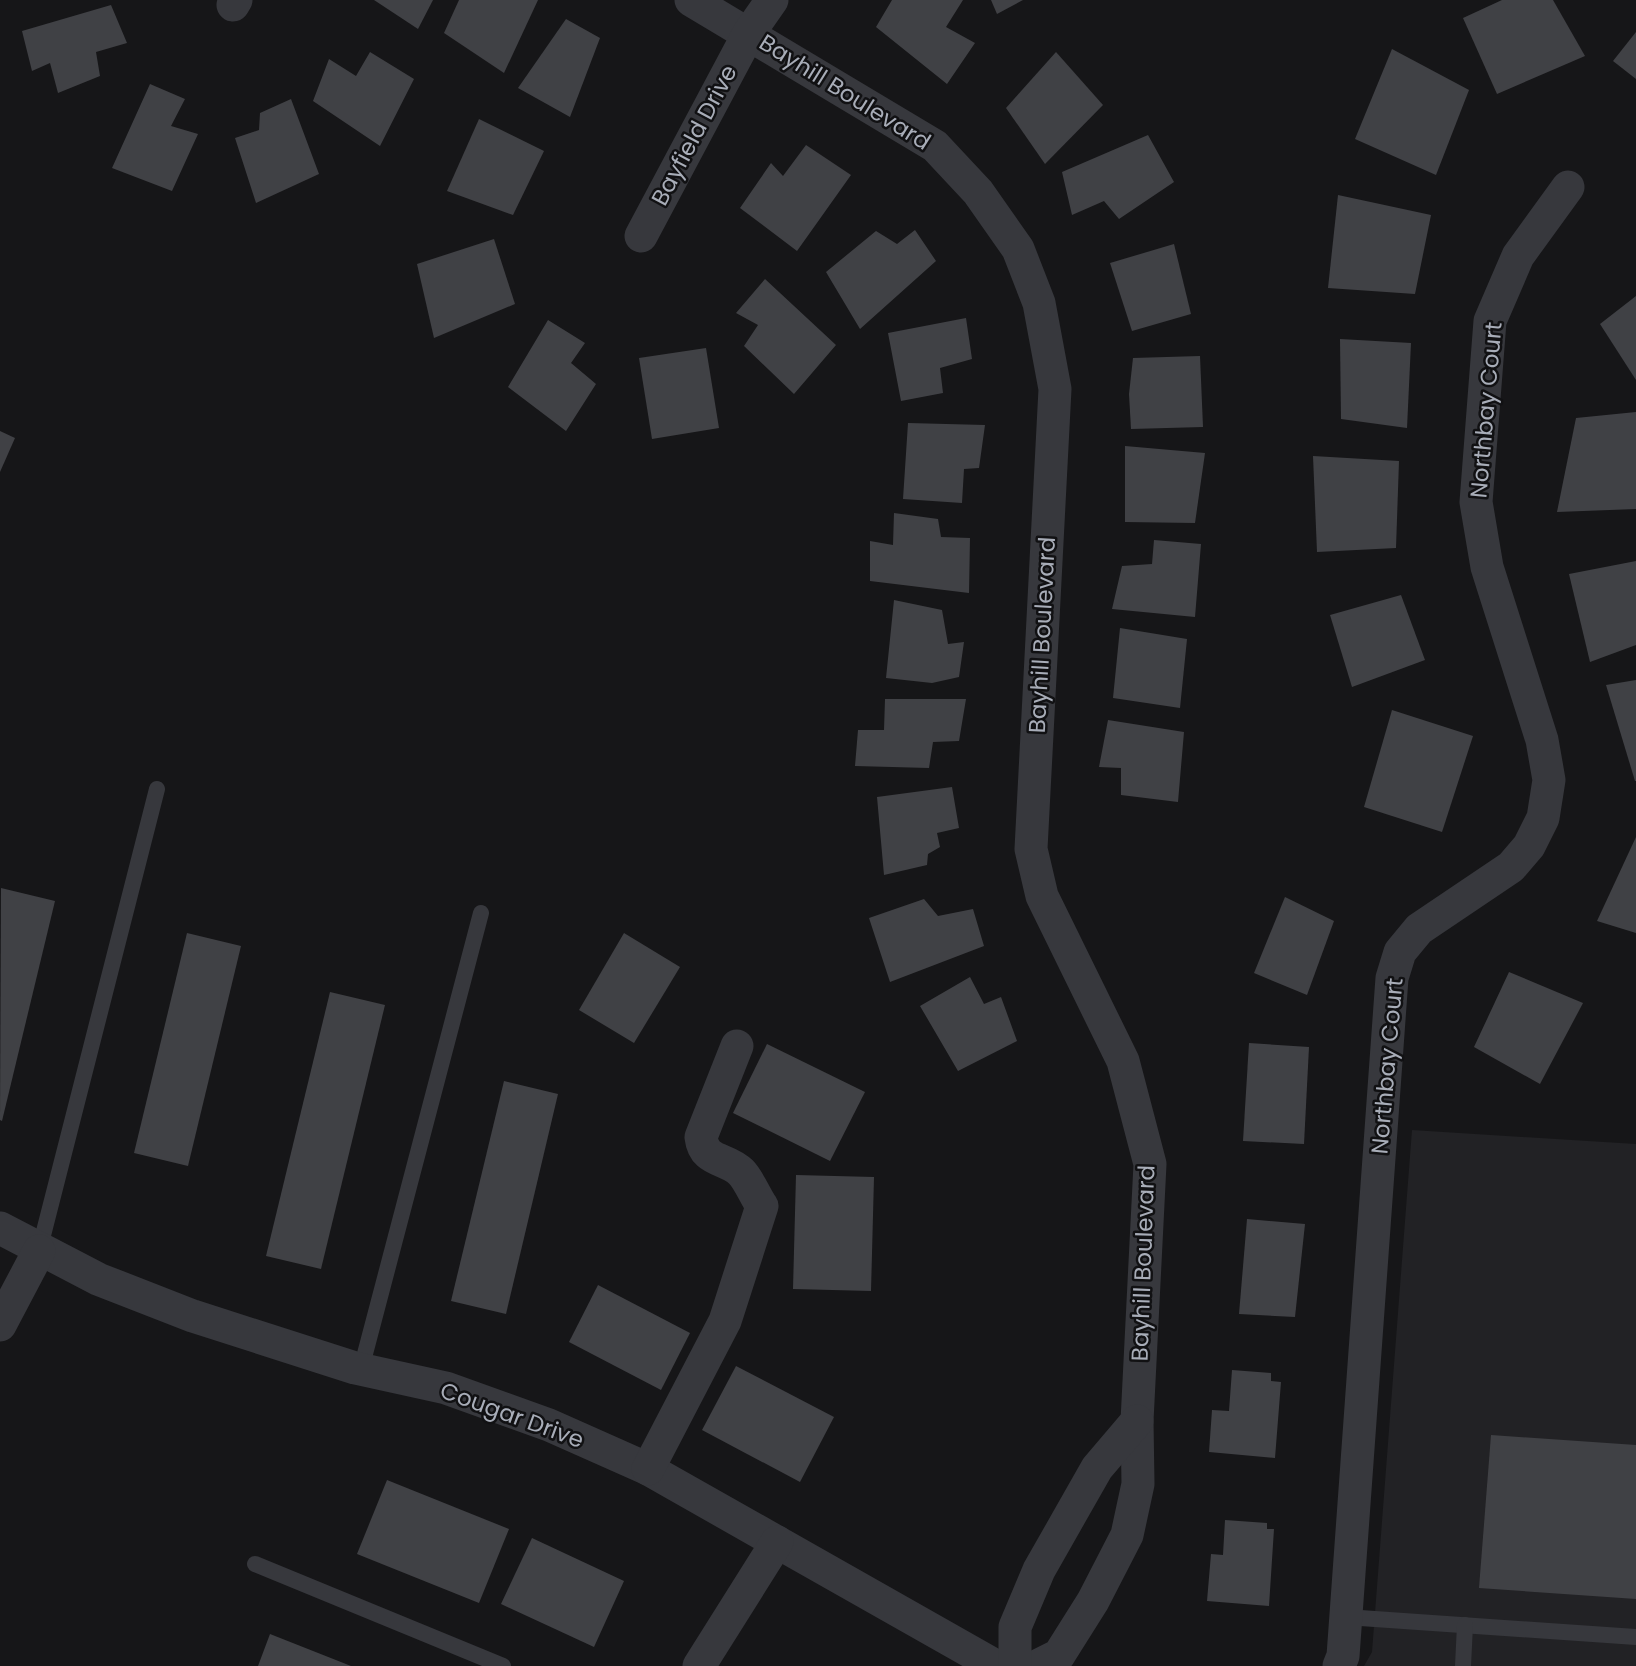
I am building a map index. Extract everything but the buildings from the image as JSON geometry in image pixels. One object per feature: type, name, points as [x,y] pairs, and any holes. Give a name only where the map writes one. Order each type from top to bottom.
[{"type":"street","name":"Bayhill Boulevard","points":[[691,0],[935,146],[978,192],[1018,249],[1039,303],[1055,389],[1031,849],[1042,896],[1123,1061],[1150,1164],[1137,1421],[1138,1484],[1127,1535],[1093,1601],[1059,1655],[1037,1666]]},
{"type":"street","name":"Bayfield Drive","points":[[640,236],[749,33],[772,0]]},
{"type":"street","name":"Northbay Court","points":[[1339,1666],[1343,1656],[1346,1618],[1392,978],[1400,952],[1419,929],[1511,867],[1529,846],[1543,818],[1549,780],[1542,740],[1487,567],[1476,502],[1490,321],[1518,256],[1568,187]]},
{"type":"street","points":[[648,1469],[725,1321],[762,1206],[740,1171],[709,1156],[702,1147],[701,1137],[737,1046]]},
{"type":"street","name":"Cougar Drive","points":[[0,1228],[39,1251],[98,1279],[193,1316],[361,1369],[446,1388],[549,1424],[648,1469],[996,1666]]},
{"type":"street","points":[[0,1325],[39,1251]]},
{"type":"street","points":[[1015,1666],[1015,1627],[1039,1570],[1097,1468],[1137,1421]]},
{"type":"street","points":[[699,1666],[777,1542]]},
{"type":"lane","points":[[39,1251],[158,789]]},
{"type":"lane","points":[[361,1369],[481,913]]},
{"type":"lane","points":[[255,1564],[503,1666]]},
{"type":"lane","points":[[1346,1618],[1636,1637]]},
{"type":"lane","points":[[1464,1666],[1465,1625]]},
{"type":"shaded area","points":[[1412,1130],[1636,1144],[1636,1666],[1364,1666],[1372,1652]]}]
